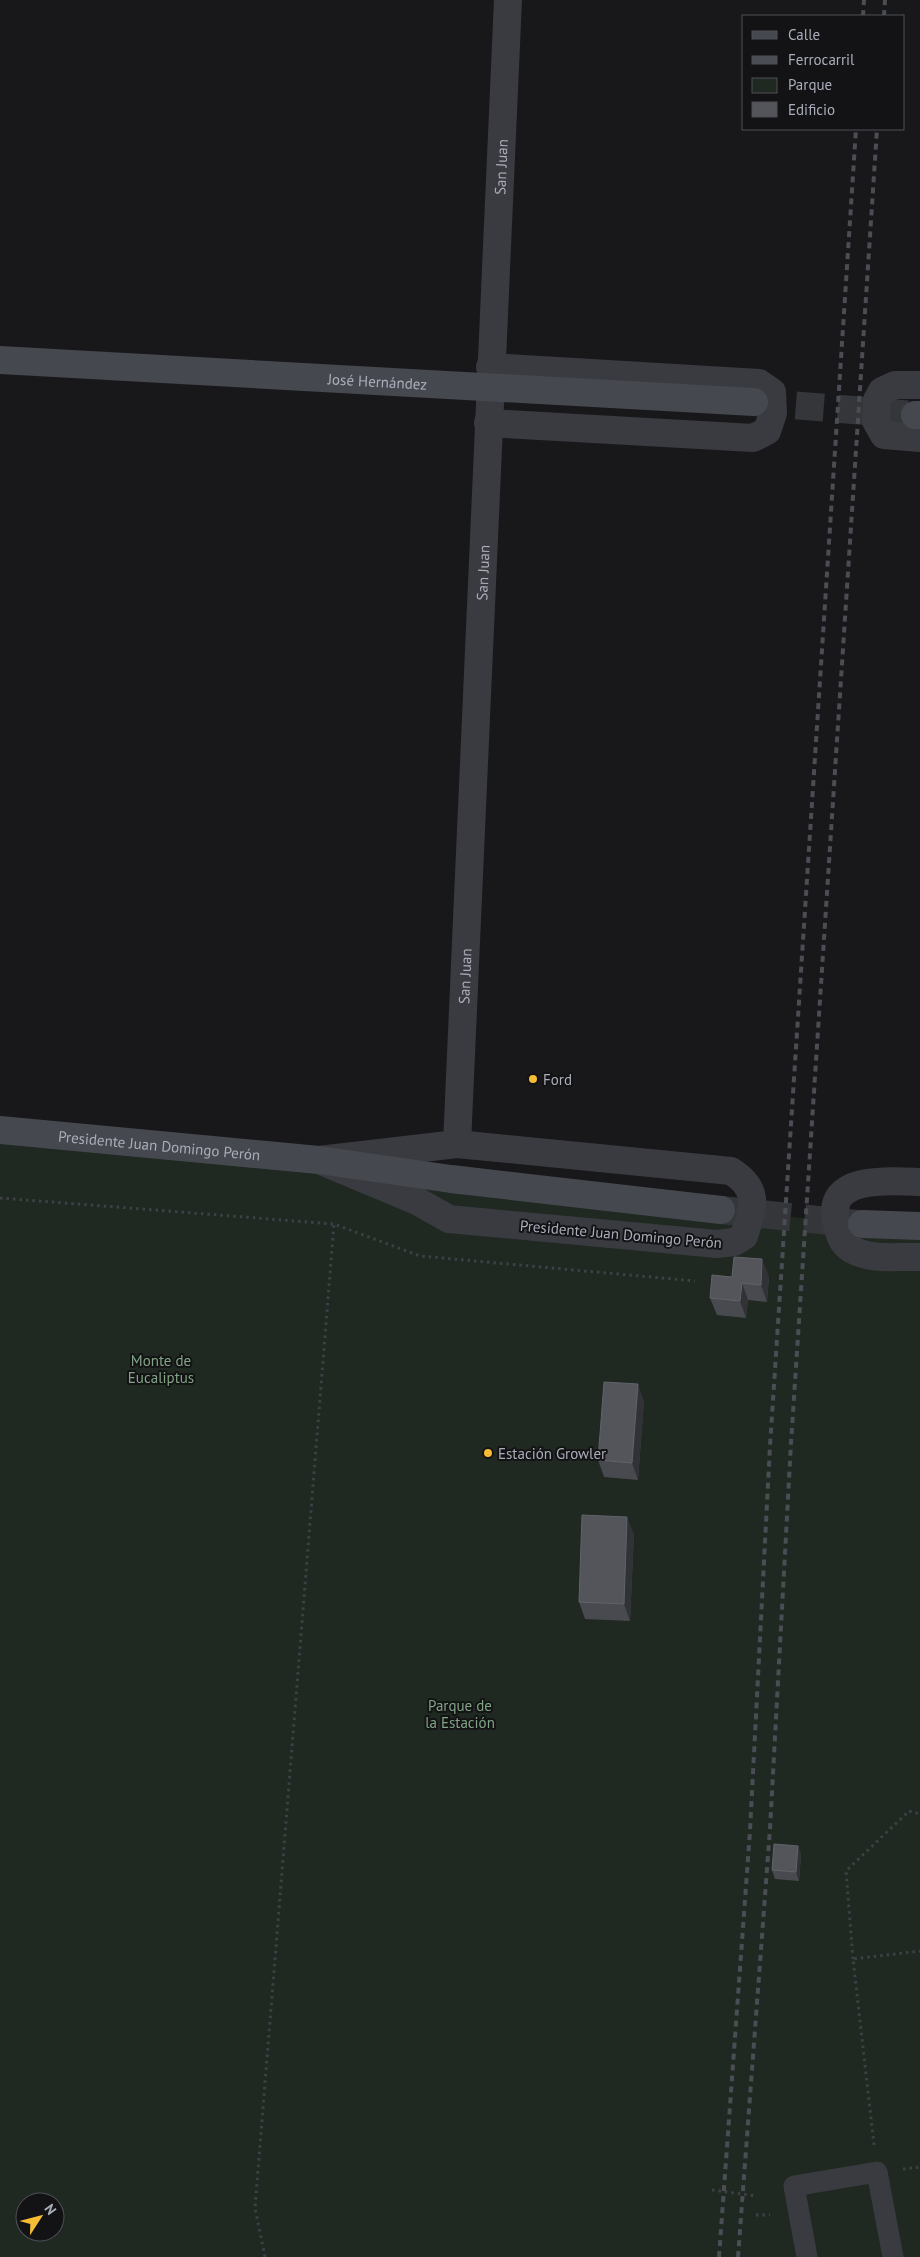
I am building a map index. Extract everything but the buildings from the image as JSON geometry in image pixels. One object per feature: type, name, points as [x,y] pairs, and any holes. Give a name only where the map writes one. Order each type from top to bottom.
[{"type":"main road","name":"José Hernández","points":[[0,360],[490,377],[754,402]]},
{"type":"main road","name":"Presidente Juan Domingo Perón","points":[[0,1130],[319,1160],[451,1178],[721,1210]]},
{"type":"main road","points":[[862,1224],[920,1226]]},
{"type":"street","name":"San Juan","points":[[457,1144],[508,0]]},
{"type":"street","name":"José Hernández","points":[[488,423],[753,438],[767,430],[773,413],[772,392],[760,383],[490,377]]},
{"type":"street","points":[[918,423],[884,435],[876,422],[877,400],[882,391],[896,385],[920,385]]},
{"type":"street","name":"Presidente Juan Domingo Perón","points":[[457,1144],[731,1171],[740,1176],[750,1187],[754,1205],[744,1236],[734,1242],[717,1244],[449,1219],[417,1201],[319,1160],[457,1144]]},
{"type":"street","points":[[920,1182],[882,1180],[855,1185],[843,1192],[837,1203],[835,1214],[840,1240],[852,1249],[869,1256],[920,1257]]},
{"type":"street","points":[[807,2257],[794,2186],[877,2172],[893,2257]]},
{"type":"path","points":[[0,1198],[334,1224],[420,1256],[695,1281]]},
{"type":"path","points":[[265,2257],[254,2208],[334,1224]]},
{"type":"path","points":[[877,2172],[853,1959],[846,1871],[909,1812],[920,1814]]},
{"type":"path","points":[[853,1959],[920,1951]]},
{"type":"path","points":[[712,2190],[758,2196]]},
{"type":"green space","name":"Parque de la Estación","points":[[0,1130],[721,1210],[862,1224],[920,1226],[920,2257],[0,2257]]},
{"type":"tunnel","points":[[754,402],[915,415]]},
{"type":"tunnel","points":[[721,1210],[858,1224]]},
{"type":"railway","points":[[863,15],[864,0]]},
{"type":"railway","points":[[884,15],[885,0]]},
{"type":"railway","points":[[719,2257],[750,1831],[770,1446],[856,130]]},
{"type":"railway","points":[[738,2257],[770,1829],[791,1443],[877,130]]},
{"type":"place","name":"Ford","points":[[533,1079]]},
{"type":"place","name":"Estación Growler","points":[[488,1453]]},
{"type":"park label","name":"Monte de Eucaliptus","points":[[161,1368]]}]
